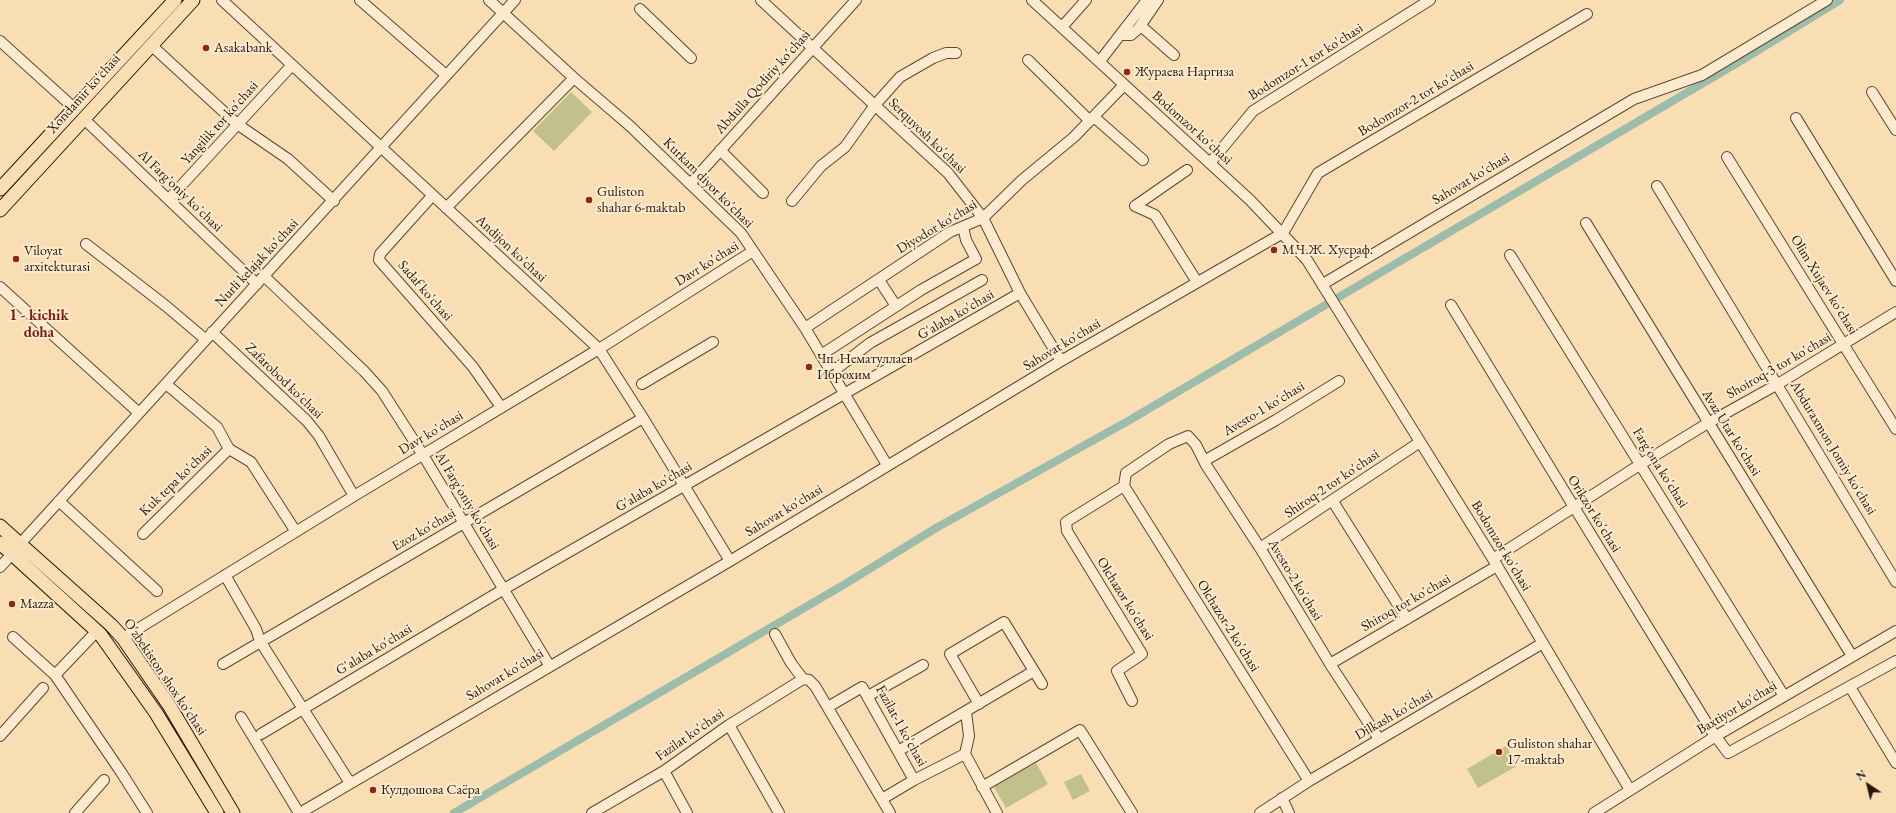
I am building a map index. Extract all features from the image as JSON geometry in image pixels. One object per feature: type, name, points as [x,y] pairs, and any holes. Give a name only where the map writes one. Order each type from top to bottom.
[{"type":"main road","name":"Xondamir ko'chasi","points":[[0,189],[175,0]]},
{"type":"main road","name":"Xondamir ko'chasi","points":[[0,210],[193,0]]},
{"type":"main road","name":"O'zbekiston shox ko'chasi","points":[[0,526],[16,549],[97,631],[132,677],[217,813]]},
{"type":"main road","name":"O'zbekiston shox ko'chasi","points":[[0,543],[16,549],[111,625],[123,638],[169,705],[233,813]]},
{"type":"street","name":"Andijon ko'chasi","points":[[222,0],[383,147],[432,196],[599,349],[730,561]]},
{"type":"street","points":[[360,0],[446,75]]},
{"type":"street","name":"Kurkam diyor ko'chasi","points":[[489,0],[574,78],[630,126],[741,232],[805,328],[887,466]]},
{"type":"street","name":"Nurli kelajak ko'chasi","points":[[0,567],[515,0]]},
{"type":"street","name":"Serquyosh ko'chasi","points":[[761,0],[948,173],[983,218],[1020,293],[1061,361]]},
{"type":"street","name":"Abdulla Qodiriy ko'chasi","points":[[690,183],[856,0]]},
{"type":"street","name":"Bodomzor ko'chasi","points":[[1032,0],[1210,163],[1283,233],[1307,260],[1495,563],[1630,790]]},
{"type":"street","points":[[1062,27],[1086,0]]},
{"type":"street","points":[[1100,61],[1147,0]]},
{"type":"street","points":[[1121,35],[1131,35],[1141,26],[1158,0]]},
{"type":"street","name":"Bodomzor-1 tor ko'chasi","points":[[1210,163],[1253,111],[1413,4],[1430,0]]},
{"type":"street","name":"Sahovat ko'chasi","points":[[1325,288],[1634,99],[1702,75],[1827,0]]},
{"type":"street","points":[[640,9],[691,58]]},
{"type":"street","name":"Bodomzor-2 tor ko'chasi","points":[[1283,233],[1318,173],[1587,14]]},
{"type":"street","points":[[1141,26],[1174,55]]},
{"type":"street","points":[[0,42],[74,108]]},
{"type":"street","points":[[151,45],[237,124],[288,159],[334,201]]},
{"type":"street","points":[[792,201],[821,166],[845,147],[875,105],[900,77],[933,58],[946,53],[956,53]]},
{"type":"street","points":[[1028,60],[1092,119],[1143,160]]},
{"type":"street","name":"Yangilik tor ko'chasi","points":[[169,199],[292,65]]},
{"type":"street","points":[[446,208],[574,78]]},
{"type":"street","name":"Diyodor ko'chasi","points":[[805,328],[950,232],[983,218],[1022,180],[1074,137],[1124,85]]},
{"type":"street","points":[[1872,92],[1896,130]]},
{"type":"street","points":[[1796,118],[1896,281]]},
{"type":"street","name":"Al Farg'oniy ko'chasi","points":[[84,119],[169,199],[364,371],[382,391],[464,523],[549,666]]},
{"type":"street","points":[[720,150],[764,193]]},
{"type":"street","name":"Olim Xujaev ko'chasi","points":[[1727,157],[1896,429]]},
{"type":"street","points":[[1187,170],[1135,206],[1154,215],[1197,282]]},
{"type":"street","name":"Abduraxmon Jomiy ko'chasi","points":[[1657,186],[1778,384],[1896,582]]},
{"type":"street","name":"Sadaf ko'chasi","points":[[432,196],[380,254],[379,260],[473,367],[500,407]]},
{"type":"street","name":"Avaz Utar ko'chasi","points":[[1586,223],[1852,656]]},
{"type":"street","points":[[821,355],[896,306],[976,259],[966,240],[963,227]]},
{"type":"street","name":"Sahovat ko'chasi","points":[[300,813],[730,561],[1061,361],[1283,233]]},
{"type":"street","name":"Zafarobod ko'chasi","points":[[86,244],[166,306],[209,336],[307,421],[319,436],[354,496]]},
{"type":"street","name":"Davr ko'chasi","points":[[123,638],[500,407],[599,349],[753,251]]},
{"type":"street","name":"Farg'ona ko'chasi","points":[[1510,255],[1784,696]]},
{"type":"street","points":[[879,280],[896,306]]},
{"type":"street","points":[[832,373],[870,343],[982,280]]},
{"type":"street","points":[[0,287],[139,413]]},
{"type":"street","name":"G'alaba ko'chasi","points":[[262,734],[303,708],[504,589],[1020,293]]},
{"type":"street","name":"Orikzor ko'chasi","points":[[1451,305],[1574,507],[1728,753],[1850,687]]},
{"type":"street","name":"Shoiroq-3 tor ko'chasi","points":[[1495,563],[1574,507],[1641,464],[1708,423],[1778,384],[1896,312]]},
{"type":"street","points":[[642,384],[713,342]]},
{"type":"street","name":"Avesto-1 ko'chasi","points":[[1204,461],[1276,420],[1339,381]]},
{"type":"street","points":[[166,384],[217,427],[229,449],[251,462],[296,532]]},
{"type":"street","name":"Ezoz ko'chasi","points":[[223,664],[643,418]]},
{"type":"street","name":"Avesto-2 ko'chasi","points":[[1124,486],[1126,473],[1169,444],[1188,436],[1196,445],[1204,461],[1260,548],[1330,664],[1380,739]]},
{"type":"street","name":"Shiroq-2 tor ko'chasi","points":[[1260,548],[1420,442]]},
{"type":"street","name":"Kuk tepa ko'chasi","points":[[143,534],[229,449]]},
{"type":"street","name":"Olchazor ko'chasi","points":[[1124,486],[1066,522],[1067,532],[1142,654],[1116,671],[1132,701]]},
{"type":"street","name":"Olchazor-2 ko'chasi","points":[[1124,486],[1309,781]]},
{"type":"street","points":[[1332,500],[1407,619]]},
{"type":"street","points":[[59,501],[157,591]]},
{"type":"street","name":"Shiroq tor ko'chasi","points":[[1330,664],[1407,619],[1495,563]]},
{"type":"street","points":[[225,575],[256,629],[260,641],[350,783]]},
{"type":"street","points":[[979,704],[950,654],[1004,622],[1042,684]]},
{"type":"street","points":[[55,675],[97,631]]},
{"type":"street","name":"Baxtiyor ko'chasi","points":[[1594,813],[1716,736],[1896,631]]},
{"type":"street","points":[[775,634],[791,663],[803,679],[810,680],[828,707],[890,813]]},
{"type":"street","points":[[13,637],[55,675],[147,813]]},
{"type":"street","name":"Dilkash ko'chasi","points":[[1260,813],[1309,781],[1543,643]]},
{"type":"street","points":[[1896,661],[1850,687],[1896,763]]},
{"type":"street","points":[[868,696],[923,665]]},
{"type":"street","points":[[898,751],[1034,671]]},
{"type":"street","name":"Fazilat ko'chasi","points":[[597,812],[664,771],[729,725],[803,679]]},
{"type":"street","name":"Fazilat-1 ko'chasi","points":[[828,707],[862,687],[914,780]]},
{"type":"street","points":[[0,736],[43,688]]},
{"type":"street","points":[[966,712],[969,736],[965,754],[997,813]]},
{"type":"street","points":[[241,717],[300,813]]},
{"type":"street","points":[[729,725],[779,813]]},
{"type":"street","points":[[982,787],[1080,730],[1132,813]]},
{"type":"street","points":[[882,799],[914,780],[965,754]]},
{"type":"street","points":[[664,771],[687,813]]},
{"type":"street","points":[[75,813],[104,780]]},
{"type":"street","points":[[1282,798],[1289,813]]},
{"type":"green space","points":[[571,92],[592,112],[554,151],[533,131]]},
{"type":"green space","points":[[1506,746],[1517,766],[1478,788],[1467,769]]},
{"type":"green space","points":[[1036,763],[1048,784],[1006,808],[994,787]]},
{"type":"green space","points":[[1081,774],[1090,791],[1073,800],[1064,782]]},
{"type":"waterway","points":[[454,813],[845,584],[936,528],[1128,421],[1739,62],[1840,0]]},
{"type":"place","name":"Asakabank","points":[[206,48]]},
{"type":"place","name":"Жураева Наргиза","points":[[1127,72]]},
{"type":"place","name":"Guliston shahar 6-maktab","points":[[589,200]]},
{"type":"place","name":"М.Ч.Ж. Хусраф.","points":[[1274,250]]},
{"type":"place","name":"Viloyat arxitekturasi","points":[[16,259]]},
{"type":"place","name":"Чп. Нематуллаев Иброхим","points":[[809,367]]},
{"type":"place","name":"Mazza","points":[[12,604]]},
{"type":"place","name":"Guliston shahar 17-maktab","points":[[1499,752]]},
{"type":"place","name":"Кулдошова Саёра","points":[[373,790]]},
{"type":"district","name":"1 - kichik doha","points":[[39,324]]}]
